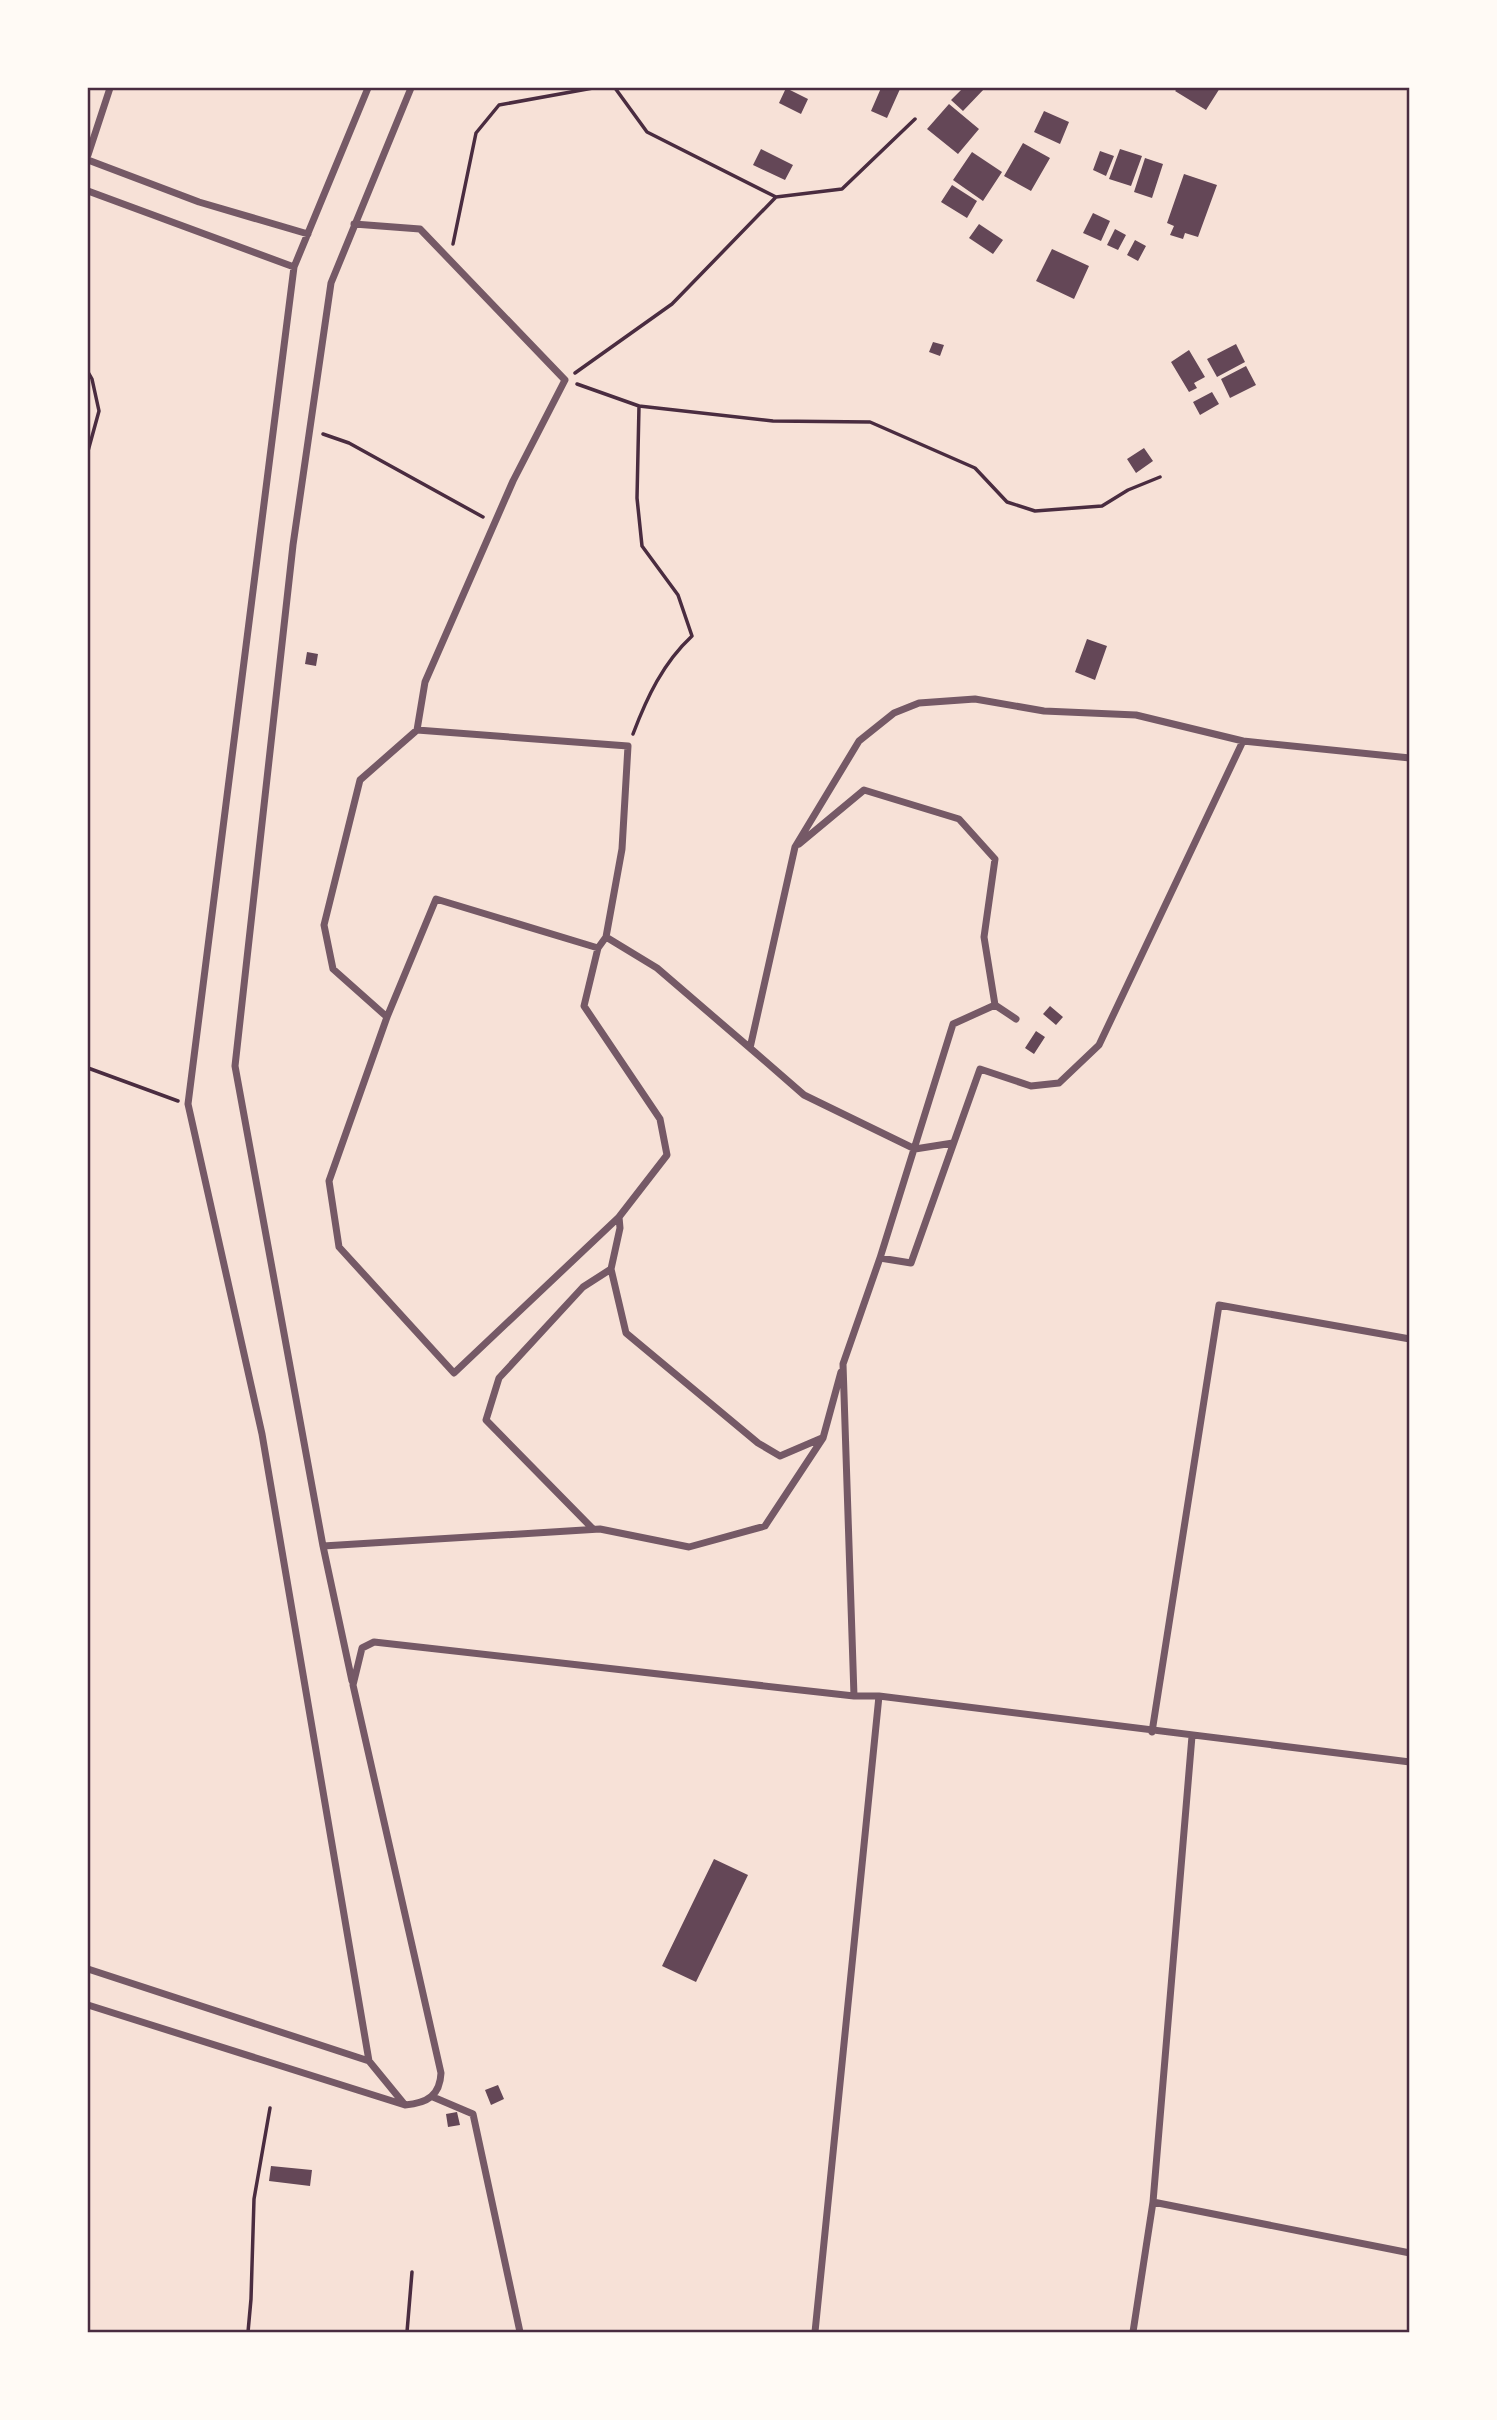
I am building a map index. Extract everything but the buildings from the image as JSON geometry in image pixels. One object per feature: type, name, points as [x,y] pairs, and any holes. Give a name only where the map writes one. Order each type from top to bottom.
[{"type":"street","points":[[110,88],[88,157],[199,202],[307,234]]},
{"type":"street","points":[[368,88],[294,267],[188,1104],[262,1434],[369,2061],[405,2105]]},
{"type":"street","points":[[88,2005],[405,2105],[433,2096],[440,2088],[441,2073],[323,1546],[235,1066],[293,545],[331,283],[411,88]]},
{"type":"street","points":[[88,191],[294,267]]},
{"type":"street","points":[[355,224],[420,229],[565,380],[513,481],[425,682],[417,730],[360,780],[324,925],[333,969],[387,1017]]},
{"type":"street","points":[[750,1048],[795,847],[859,741],[894,713],[919,703],[975,699],[1044,711],[1136,715],[1243,741],[1409,758]]},
{"type":"street","points":[[417,730],[628,746],[622,849],[606,937],[598,948],[584,1006],[660,1119],[667,1155],[619,1217],[454,1373],[339,1247],[329,1181],[387,1017],[436,899],[598,948]]},
{"type":"street","points":[[880,1258],[911,1263],[979,1069],[1031,1086],[1059,1083],[1099,1045],[1243,741]]},
{"type":"street","points":[[795,847],[864,790],[959,819],[995,859],[984,937],[995,1005],[1016,1019]]},
{"type":"street","points":[[606,937],[657,968],[804,1095],[915,1149],[953,1143]]},
{"type":"street","points":[[323,1546],[600,1529],[689,1547],[765,1526],[823,1438],[843,1364],[880,1258],[953,1024],[995,1005]]},
{"type":"street","points":[[619,1217],[620,1228],[611,1269],[626,1333],[758,1443],[780,1456],[823,1438]]},
{"type":"street","points":[[593,1529],[486,1420],[499,1378],[583,1287],[611,1269]]},
{"type":"street","points":[[1152,1732],[1219,1305],[1409,1339]]},
{"type":"street","points":[[843,1364],[853,1696]]},
{"type":"street","points":[[353,1685],[362,1648],[374,1643],[853,1696],[879,1696],[1409,1762]]},
{"type":"street","points":[[815,2333],[879,1696]]},
{"type":"street","points":[[1133,2333],[1153,2202],[1192,1736]]},
{"type":"street","points":[[88,1969],[369,2061]]},
{"type":"street","points":[[433,2096],[473,2114],[520,2333]]},
{"type":"street","points":[[1153,2202],[1409,2253]]},
{"type":"path","points":[[450,260],[476,133],[499,105],[593,88]]},
{"type":"path","points":[[615,88],[647,132],[776,197],[842,189],[915,119]]},
{"type":"path","points":[[565,380],[672,304],[776,197]]},
{"type":"path","points":[[88,372],[99,411],[88,451]]},
{"type":"path","points":[[565,380],[639,406],[773,421],[870,422],[975,468],[1007,502],[1035,511],[1102,506],[1128,490],[1160,477]]},
{"type":"path","points":[[628,746],[649,692],[677,650],[692,636],[678,595],[642,546],[637,498],[639,406]]},
{"type":"path","points":[[309,429],[349,443],[495,523]]},
{"type":"path","points":[[88,1068],[188,1104]]},
{"type":"path","points":[[248,2333],[254,2199],[270,2108]]},
{"type":"path","points":[[407,2333],[412,2272]]}]
